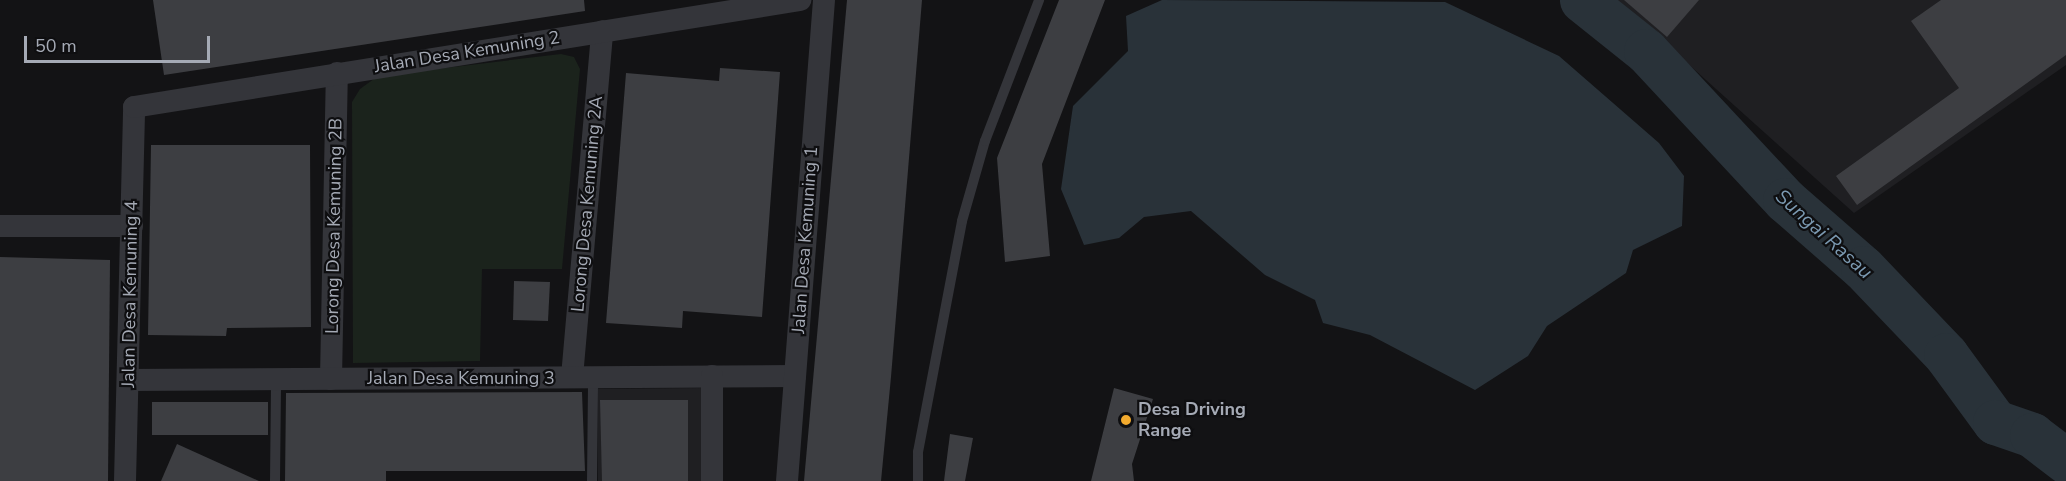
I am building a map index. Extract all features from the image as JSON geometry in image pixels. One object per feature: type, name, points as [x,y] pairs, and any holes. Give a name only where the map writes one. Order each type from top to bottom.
[{"type":"street","name":"Jalan Desa Kemuning 2","points":[[134,106],[800,0]]},
{"type":"street","name":"Jalan Desa Kemuning 1","points":[[787,481],[824,0]]},
{"type":"street","name":"Lorong Desa Kemuning 2A","points":[[582,377],[602,31]]},
{"type":"street","name":"Lorong Desa Kemuning 2B","points":[[331,379],[337,73]]},
{"type":"street","name":"Jalan Desa Kemuning 4","points":[[125,481],[134,106]]},
{"type":"street","points":[[0,226],[132,226]]},
{"type":"street","points":[[712,376],[712,481]]},
{"type":"street","name":"Jalan Desa Kemuning 3","points":[[128,380],[795,376]]},
{"type":"lane","points":[[918,481],[918,452],[962,221],[985,141],[1039,0]]},
{"type":"lane","points":[[582,377],[592,481]]},
{"type":"lane","points":[[276,379],[276,481]]},
{"type":"shaded area","points":[[1162,0],[1445,2],[1559,56],[1659,143],[1684,176],[1682,226],[1633,250],[1626,273],[1547,326],[1528,356],[1475,390],[1370,335],[1323,323],[1315,300],[1265,275],[1191,211],[1144,217],[1119,238],[1084,245],[1061,189],[1073,106],[1128,51],[1126,16]]},
{"type":"shaded area","points":[[1617,0],[2066,0],[2066,65],[1854,213]]},
{"type":"shaded area","points":[[561,54],[574,57],[580,69],[562,269],[482,269],[480,361],[353,363],[352,102],[360,89],[378,76]]},
{"type":"shaded area","points":[[703,388],[703,481],[598,481],[598,389]]},
{"type":"building","points":[[153,0],[584,0],[585,11],[164,75]]},
{"type":"building","points":[[847,0],[922,0],[891,377],[881,481],[804,481]]},
{"type":"building","points":[[1059,0],[1105,0],[1042,164],[1050,256],[1005,262],[997,158]]},
{"type":"building","points":[[1624,0],[1699,0],[1667,37]]},
{"type":"building","points":[[1941,0],[2066,0],[2066,55],[1857,205],[1836,176],[1959,88],[1911,21]]},
{"type":"building","points":[[720,68],[780,72],[762,317],[683,311],[682,328],[606,323],[626,73],[719,81]]},
{"type":"building","points":[[151,145],[310,145],[311,327],[227,328],[226,336],[148,335]]},
{"type":"building","points":[[0,257],[110,260],[108,481],[0,481]]},
{"type":"building","points":[[514,281],[550,282],[548,321],[513,320]]},
{"type":"building","name":"Desa Driving Range","points":[[1114,388],[1153,399],[1132,464],[1134,481],[1091,481]]},
{"type":"building","points":[[582,392],[585,471],[386,471],[386,481],[285,481],[286,393]]},
{"type":"building","points":[[600,400],[688,400],[688,481],[602,481]]},
{"type":"building","points":[[152,402],[268,402],[268,435],[152,435]]},
{"type":"building","points":[[950,434],[973,438],[965,481],[944,481]]},
{"type":"building","points":[[177,444],[259,481],[161,481]]},
{"type":"waterway","name":"Sungai Rasau","points":[[1582,0],[1646,51],[1785,200],[1863,268],[1946,355],[1995,422],[2032,435],[2066,461]]},
{"type":"place","name":"Desa Driving Range","points":[[1126,420]]}]
